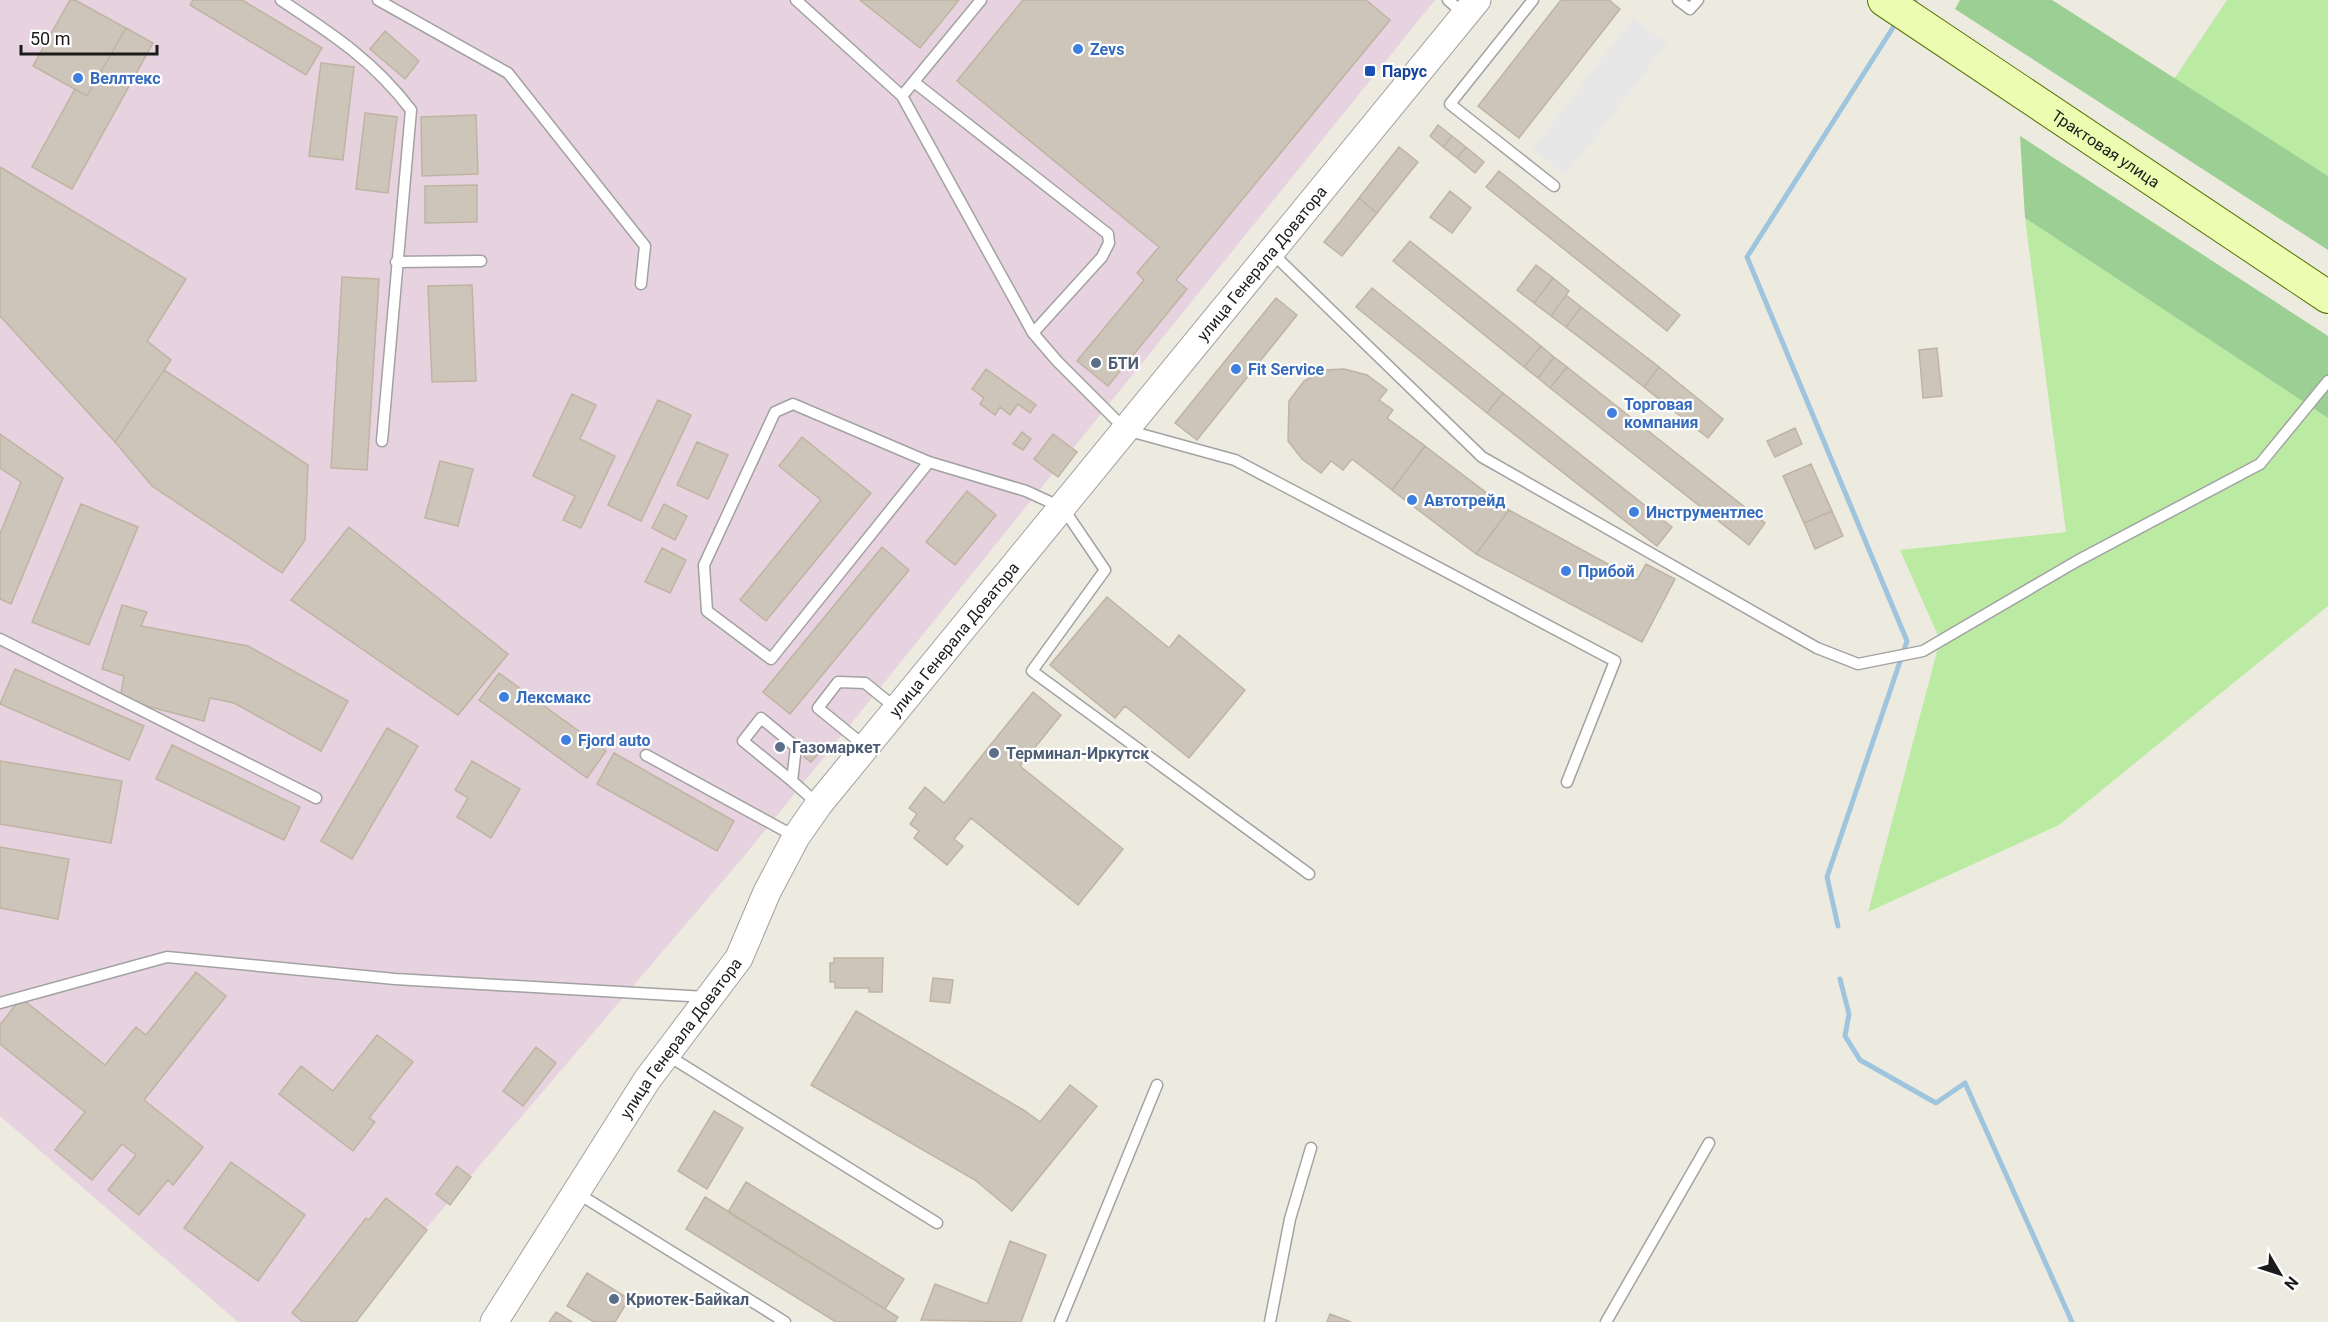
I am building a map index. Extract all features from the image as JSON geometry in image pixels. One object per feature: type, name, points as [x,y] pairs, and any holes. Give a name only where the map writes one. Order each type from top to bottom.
[{"type":"main road","name":"Трактовая улица","points":[[1884,0],[2328,297]]},
{"type":"street","name":"улица Генерала Доватора","points":[[494,1322],[647,1080],[739,958],[766,892],[796,837],[819,804],[1271,252],[1464,5]]},
{"type":"lane","points":[[281,0],[322,25],[355,50],[390,82],[411,110],[382,441]]},
{"type":"lane","points":[[378,0],[508,73],[645,246],[641,284]]},
{"type":"lane","points":[[796,0],[902,96],[1033,333],[1057,361],[1126,430],[1235,460],[1615,661],[1567,782]]},
{"type":"lane","points":[[902,96],[981,0]]},
{"type":"lane","points":[[1533,0],[1450,104],[1554,186]]},
{"type":"lane","points":[[1678,0],[1689,9],[1698,0]]},
{"type":"lane","points":[[914,82],[1108,234],[1109,243],[1102,257],[1033,333]]},
{"type":"lane","points":[[1271,252],[1482,457],[1817,648],[1858,664],[1923,651],[2077,561],[2260,464],[2328,381]]},
{"type":"lane","points":[[396,261],[481,261]]},
{"type":"lane","points":[[929,462],[771,659],[707,611],[704,565],[775,412],[793,404],[929,462],[1026,491],[1063,508],[1105,570],[1032,671],[1309,874]]},
{"type":"lane","points":[[0,639],[316,798]]},
{"type":"lane","points":[[867,747],[818,708],[838,682],[865,683],[898,710]]},
{"type":"lane","points":[[792,781],[796,747],[761,718],[743,741],[819,804]]},
{"type":"lane","points":[[646,755],[796,837]]},
{"type":"lane","points":[[0,1003],[167,957],[395,979],[709,997]]},
{"type":"lane","points":[[666,1055],[937,1223]]},
{"type":"lane","points":[[1060,1322],[1157,1085]]},
{"type":"lane","points":[[1606,1322],[1709,1143]]},
{"type":"lane","points":[[1270,1322],[1290,1219],[1311,1148]]},
{"type":"lane","points":[[576,1193],[785,1322]]},
{"type":"shaded area","points":[[0,0],[1435,0],[745,855],[346,1322],[238,1322],[0,1116]]},
{"type":"shaded area","points":[[1633,18],[1667,44],[1566,175],[1533,149]]},
{"type":"green space","points":[[1960,0],[2052,0],[2328,176],[2328,250],[1955,9]]},
{"type":"green space","points":[[2227,0],[2328,0],[2328,176],[2174,79]]},
{"type":"green space","points":[[2020,136],[2328,336],[2328,418],[2025,218]]},
{"type":"green space","points":[[2025,218],[2328,418],[2328,606],[2059,825],[1868,912],[1940,640],[1900,550],[2066,532]]},
{"type":"building","points":[[70,0],[75,0],[126,28],[87,96],[33,66]]},
{"type":"building","points":[[193,0],[242,0],[322,48],[306,75],[190,5]]},
{"type":"building","points":[[860,0],[959,0],[920,48]]},
{"type":"building","points":[[1023,0],[1366,0],[1390,20],[1176,280],[1187,289],[1108,386],[1077,361],[1144,280],[1137,273],[1159,247],[957,81]]},
{"type":"building","points":[[1561,0],[1609,0],[1620,9],[1519,138],[1478,106]]},
{"type":"building","points":[[126,28],[153,43],[72,189],[32,167],[75,89],[87,96]]},
{"type":"building","points":[[385,31],[419,61],[405,79],[370,49]]},
{"type":"building","points":[[321,63],[354,67],[343,160],[309,156]]},
{"type":"building","points":[[365,113],[397,117],[388,193],[356,189]]},
{"type":"building","points":[[476,115],[478,174],[422,176],[421,117]]},
{"type":"building","points":[[1438,125],[1452,136],[1443,147],[1430,136]]},
{"type":"building","points":[[1452,136],[1466,147],[1457,158],[1443,147]]},
{"type":"building","points":[[1399,147],[1418,162],[1377,213],[1359,198]]},
{"type":"building","points":[[1466,147],[1484,162],[1475,173],[1457,158]]},
{"type":"building","points":[[0,167],[186,279],[147,341],[171,360],[115,442],[0,316]]},
{"type":"building","points":[[1499,171],[1680,315],[1667,331],[1486,187]]},
{"type":"building","points":[[477,185],[477,222],[425,223],[425,186]]},
{"type":"building","points":[[1450,191],[1471,208],[1452,233],[1430,217]]},
{"type":"building","points":[[1359,198],[1377,213],[1342,256],[1324,242]]},
{"type":"building","points":[[1410,241],[1541,346],[1524,367],[1393,261]]},
{"type":"building","points":[[1536,265],[1553,278],[1534,303],[1517,290]]},
{"type":"building","points":[[342,277],[379,279],[367,470],[331,468]]},
{"type":"building","points":[[1553,278],[1569,291],[1551,316],[1534,303]]},
{"type":"building","points":[[472,285],[476,381],[432,382],[428,286]]},
{"type":"building","points":[[1372,288],[1503,393],[1487,413],[1356,307]]},
{"type":"building","points":[[1566,295],[1581,307],[1566,327],[1551,316]]},
{"type":"building","name":"Fit Service","points":[[1276,298],[1297,315],[1197,440],[1175,423]]},
{"type":"building","points":[[1581,307],[1659,367],[1644,387],[1566,327]]},
{"type":"building","points":[[1541,346],[1554,357],[1538,378],[1524,367]]},
{"type":"building","points":[[1937,348],[1942,396],[1923,398],[1919,350]]},
{"type":"building","points":[[1554,357],[1567,367],[1550,388],[1538,378]]},
{"type":"building","points":[[1567,367],[1765,523],[1749,545],[1550,388]]},
{"type":"building","points":[[1659,367],[1723,419],[1708,438],[1644,387]]},
{"type":"building","points":[[986,369],[1036,405],[1030,413],[1018,404],[1010,415],[1000,407],[995,415],[980,404],[984,398],[972,389]]},
{"type":"building","points":[[1344,369],[1367,375],[1387,390],[1379,400],[1393,410],[1387,418],[1425,446],[1392,490],[1352,459],[1343,470],[1331,461],[1321,473],[1302,459],[1288,441],[1289,401],[1304,381],[1324,370]]},
{"type":"building","points":[[164,370],[308,465],[305,540],[282,573],[152,486],[115,442]]},
{"type":"building","points":[[1503,393],[1672,527],[1657,546],[1487,413]]},
{"type":"building","points":[[572,394],[596,405],[580,439],[615,456],[581,528],[563,520],[575,496],[533,476]]},
{"type":"building","points":[[658,400],[691,415],[641,521],[608,505]]},
{"type":"building","points":[[1795,428],[1802,444],[1775,457],[1767,441]]},
{"type":"building","points":[[1022,432],[1031,439],[1023,450],[1013,444]]},
{"type":"building","points":[[0,434],[63,478],[11,604],[0,599],[0,534],[21,482],[0,468]]},
{"type":"building","points":[[1053,434],[1077,452],[1058,477],[1034,459]]},
{"type":"building","points":[[802,437],[871,493],[766,621],[740,600],[821,500],[779,466]]},
{"type":"building","points":[[697,442],[728,455],[708,499],[677,485]]},
{"type":"building","points":[[1425,446],[1509,510],[1476,554],[1392,490]]},
{"type":"building","points":[[440,461],[473,469],[458,526],[425,518]]},
{"type":"building","points":[[1811,464],[1832,511],[1804,523],[1783,476]]},
{"type":"building","points":[[967,491],[996,515],[955,565],[926,542]]},
{"type":"building","points":[[81,504],[138,527],[89,645],[32,622]]},
{"type":"building","points":[[664,504],[687,516],[675,540],[652,528]]},
{"type":"building","name":"Прибой","points":[[1509,510],[1637,580],[1646,564],[1675,579],[1642,642],[1476,554]]},
{"type":"building","points":[[1832,511],[1843,536],[1815,549],[1804,523]]},
{"type":"building","points":[[349,527],[508,654],[458,715],[291,600]]},
{"type":"building","points":[[882,547],[909,570],[790,714],[763,692]]},
{"type":"building","points":[[662,548],[686,560],[670,593],[645,582]]},
{"type":"building","points":[[1107,597],[1169,648],[1179,635],[1245,690],[1189,758],[1125,706],[1115,718],[1050,665]]},
{"type":"building","points":[[122,605],[147,612],[141,626],[248,646],[348,701],[321,751],[234,703],[210,698],[204,721],[120,699],[124,676],[102,669]]},
{"type":"building","points":[[15,669],[144,726],[129,760],[0,704]]},
{"type":"building","points":[[499,673],[606,751],[587,778],[479,700]]},
{"type":"building","points":[[1033,692],[1061,715],[1020,766],[1123,849],[1078,905],[971,818],[954,839],[963,846],[947,865],[914,838],[919,831],[910,824],[917,814],[909,808],[925,787],[944,803]]},
{"type":"building","points":[[387,728],[418,746],[352,859],[321,841]]},
{"type":"building","points":[[172,745],[300,807],[284,840],[156,779]]},
{"type":"building","points":[[812,747],[819,753],[811,762],[804,757]]},
{"type":"building","points":[[614,753],[734,821],[717,851],[597,784]]},
{"type":"building","points":[[0,761],[122,781],[111,843],[0,824]]},
{"type":"building","points":[[472,761],[520,789],[491,838],[457,817],[468,798],[455,790]]},
{"type":"building","points":[[0,847],[69,859],[58,919],[0,908]]},
{"type":"building","points":[[834,958],[883,958],[882,992],[869,992],[869,988],[835,988],[835,982],[830,982],[830,963],[834,963]]},
{"type":"building","points":[[196,972],[226,996],[144,1100],[203,1147],[173,1185],[168,1180],[139,1215],[108,1190],[136,1155],[122,1144],[92,1180],[55,1150],[85,1112],[0,1044],[0,1025],[21,998],[105,1065],[136,1027],[146,1035]]},
{"type":"building","points":[[933,978],[953,980],[950,1003],[930,1001]]},
{"type":"building","points":[[856,1011],[1040,1122],[1070,1085],[1097,1106],[1012,1211],[975,1180],[811,1085]]},
{"type":"building","points":[[377,1035],[413,1062],[369,1118],[375,1122],[353,1151],[279,1094],[301,1066],[333,1091]]},
{"type":"building","points":[[536,1047],[556,1063],[523,1106],[503,1091]]},
{"type":"building","points":[[714,1111],[743,1128],[707,1189],[678,1171]]},
{"type":"building","points":[[231,1162],[305,1215],[258,1281],[184,1228]]},
{"type":"building","points":[[457,1166],[471,1177],[450,1205],[436,1194]]},
{"type":"building","points":[[746,1182],[904,1279],[885,1309],[728,1212]]},
{"type":"building","points":[[705,1197],[898,1317],[895,1322],[836,1322],[686,1229]]},
{"type":"building","points":[[386,1198],[427,1230],[356,1322],[303,1322],[292,1313],[366,1218],[369,1220]]},
{"type":"building","points":[[1010,1241],[1046,1255],[1021,1322],[921,1320],[935,1284],[987,1304]]},
{"type":"building","points":[[587,1273],[629,1299],[615,1322],[594,1322],[567,1306]]},
{"type":"building","points":[[556,1312],[572,1322],[549,1322]]},
{"type":"building","points":[[1330,1314],[1351,1322],[1327,1322]]},
{"type":"waterway","points":[[1838,926],[1827,877],[1907,641],[1747,257],[1894,26]]},
{"type":"waterway","points":[[1840,979],[1849,1014],[1845,1036],[1860,1060],[1936,1103],[1965,1083],[2072,1322]]},
{"type":"place","name":"Zevs","points":[[1078,49]]},
{"type":"place","name":"Парус","points":[[1370,71]]},
{"type":"place","name":"Веллтекс","points":[[78,78]]},
{"type":"place","name":"БТИ","points":[[1096,363]]},
{"type":"place","name":"Fit Service","points":[[1236,369]]},
{"type":"place","name":"Торговая компания","points":[[1612,413]]},
{"type":"place","name":"Автотрейд","points":[[1412,500]]},
{"type":"place","name":"Инструментлес","points":[[1634,512]]},
{"type":"place","name":"Прибой","points":[[1566,571]]},
{"type":"place","name":"Лексмакс","points":[[504,697]]},
{"type":"place","name":"Fjord auto","points":[[566,740]]},
{"type":"place","name":"Газомаркет","points":[[780,747]]},
{"type":"place","name":"Терминал-Иркутск","points":[[994,753]]},
{"type":"place","name":"Криотек-Байкал","points":[[614,1299]]}]
